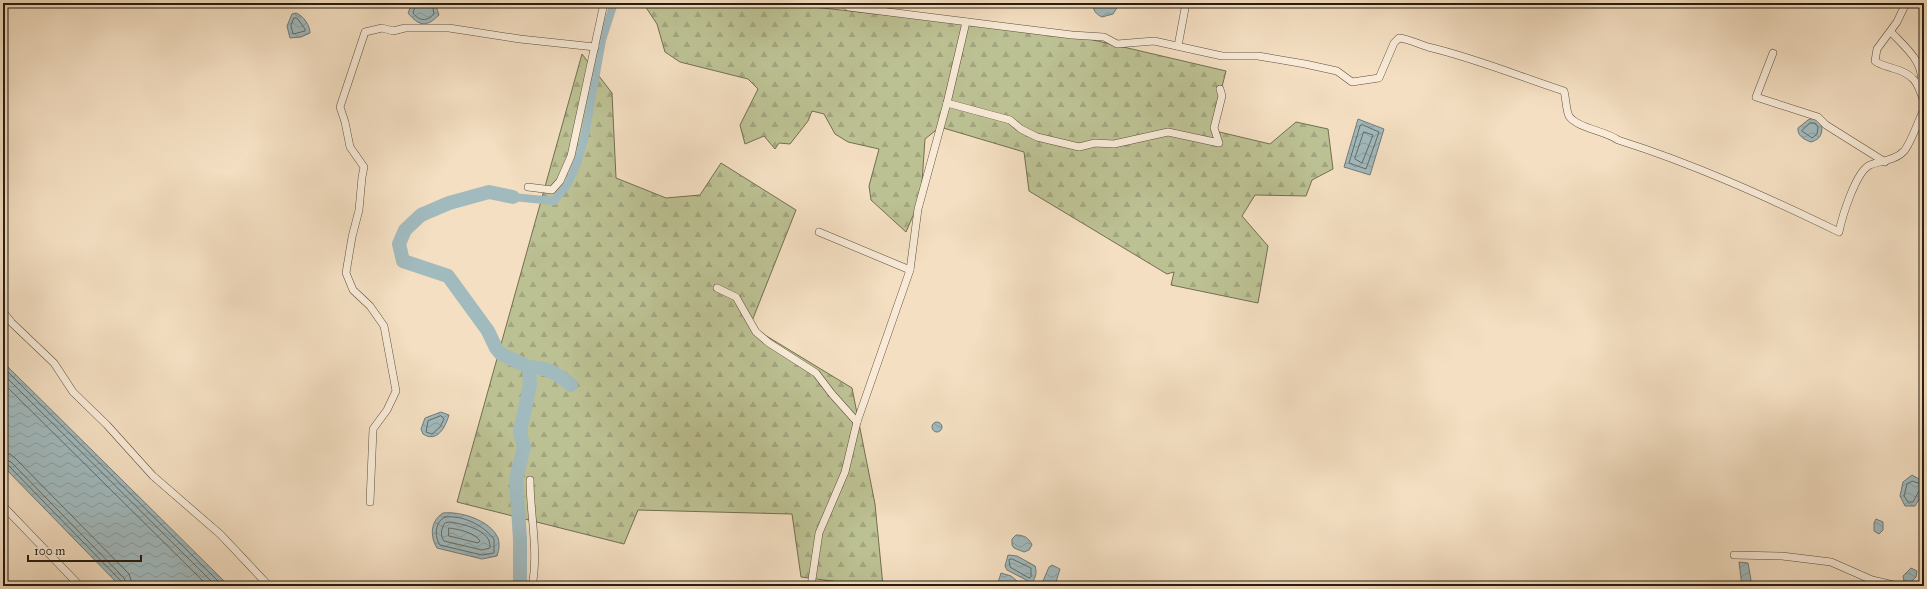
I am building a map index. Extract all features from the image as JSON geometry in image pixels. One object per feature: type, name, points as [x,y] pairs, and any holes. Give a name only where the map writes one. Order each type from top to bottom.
[{"type":"street","points":[[528,188],[552,190],[560,181],[571,156],[604,3]]},
{"type":"street","points":[[841,3],[849,7],[966,22],[1104,37],[1117,44],[1154,41],[1222,56],[1258,56],[1337,71],[1352,82],[1379,78],[1394,43],[1399,38],[1406,38],[1421,45],[1467,56],[1564,91],[1569,115],[1575,122],[1612,136],[1618,140],[1671,157],[1731,182],[1839,232],[1850,197],[1858,178],[1868,166],[1885,162],[1904,151],[1924,109]]},
{"type":"street","points":[[1178,46],[1186,3]]},
{"type":"street","points":[[1906,3],[1891,32],[1877,50],[1874,61],[1879,64],[1903,71],[1916,80],[1922,89]]},
{"type":"street","points":[[811,586],[819,533],[845,472],[857,422],[910,270],[918,209],[947,103],[966,22]]},
{"type":"street","points":[[370,502],[373,429],[387,410],[396,391],[384,326],[370,306],[353,290],[346,273],[359,210],[364,168],[350,147],[345,122],[340,107],[365,32],[382,28],[393,31],[405,28],[449,28],[520,39],[595,47]]},
{"type":"street","points":[[1891,32],[1920,61],[1924,80],[1922,89],[1924,103]]},
{"type":"street","points":[[1773,53],[1756,97],[1818,117],[1826,125],[1885,162]]},
{"type":"street","points":[[947,103],[1010,120],[1021,129],[1036,137],[1079,147],[1095,143],[1114,144],[1168,132],[1219,143],[1214,128],[1222,96],[1220,89]]},
{"type":"street","points":[[818,232],[910,270]]},
{"type":"street","points":[[717,288],[736,297],[756,332],[769,343],[816,373],[832,394],[857,422]]},
{"type":"street","points":[[3,312],[12,323],[54,363],[73,392],[107,425],[153,476],[220,534],[269,586]]},
{"type":"street","points":[[530,480],[535,575],[532,586]]},
{"type":"street","points":[[3,506],[80,586]]},
{"type":"street","points":[[1734,555],[1782,556],[1831,562],[1872,580],[1898,586]]},
{"type":"green space","points":[[643,3],[776,3],[1072,35],[1226,71],[1211,130],[1270,144],[1296,122],[1328,129],[1333,169],[1312,180],[1306,196],[1255,195],[1242,216],[1268,246],[1258,303],[1171,285],[1174,272],[1167,274],[1029,191],[1024,152],[940,127],[925,139],[921,197],[906,232],[871,200],[869,186],[879,149],[848,142],[835,134],[824,114],[812,111],[808,121],[790,144],[779,143],[775,149],[764,136],[745,144],[740,125],[758,89],[748,79],[680,62],[665,52],[657,24]]},
{"type":"green space","points":[[582,54],[612,93],[616,178],[666,198],[700,195],[721,163],[796,210],[750,326],[852,388],[875,504],[883,586],[870,586],[801,577],[792,514],[638,510],[624,544],[457,502]]},
{"type":"water","points":[[412,3],[435,3],[439,15],[426,24],[419,23],[408,13]]},
{"type":"water","points":[[1093,3],[1120,3],[1113,14],[1102,17],[1095,12]]},
{"type":"water","points":[[296,13],[302,16],[309,27],[310,33],[301,37],[290,38],[287,26],[292,14]]},
{"type":"water","points":[[1813,118],[1818,120],[1822,125],[1822,128],[1819,138],[1811,142],[1804,139],[1800,135],[1798,128]]},
{"type":"water","points":[[1358,119],[1384,129],[1370,175],[1344,167]]},
{"type":"water","points":[[3,362],[229,586],[120,586],[3,466]]},
{"type":"water","points":[[441,412],[449,415],[440,433],[432,437],[423,434],[421,429],[425,418]]},
{"type":"water","points":[[935,422],[939,422],[941,423],[941,431],[935,432],[932,429],[932,425]]},
{"type":"water","points":[[1912,475],[1924,482],[1923,488],[1915,506],[1905,506],[1900,496],[1903,482]]},
{"type":"water","points":[[443,513],[466,515],[488,526],[498,538],[499,547],[497,556],[482,559],[437,548],[433,539],[432,529],[436,520]]},
{"type":"water","points":[[1876,519],[1883,522],[1883,530],[1879,534],[1874,531],[1874,523]]},
{"type":"water","points":[[1016,535],[1024,536],[1029,540],[1032,545],[1029,550],[1024,552],[1014,548],[1012,545],[1012,539]]},
{"type":"water","points":[[1008,555],[1017,556],[1035,566],[1036,574],[1032,583],[1007,570],[1005,566]]},
{"type":"water","points":[[1739,562],[1748,563],[1752,586],[1742,586]]},
{"type":"water","points":[[1052,565],[1060,569],[1055,585],[1048,586],[1043,581],[1049,567]]},
{"type":"water","points":[[1911,568],[1917,571],[1916,577],[1911,582],[1904,581],[1903,576]]},
{"type":"water","points":[[1001,573],[1011,576],[1023,586],[997,586]]},
{"type":"waterway","points":[[513,197],[554,201],[568,184],[578,161],[585,135],[602,40],[614,3]]},
{"type":"waterway","points":[[513,197],[489,192],[449,203],[421,215],[405,230],[399,244],[403,261],[448,276],[488,331],[496,348],[501,354],[529,367],[530,385],[520,432],[524,447],[516,479],[520,539],[520,586]]},
{"type":"waterway","points":[[529,367],[552,372],[571,385]]}]
